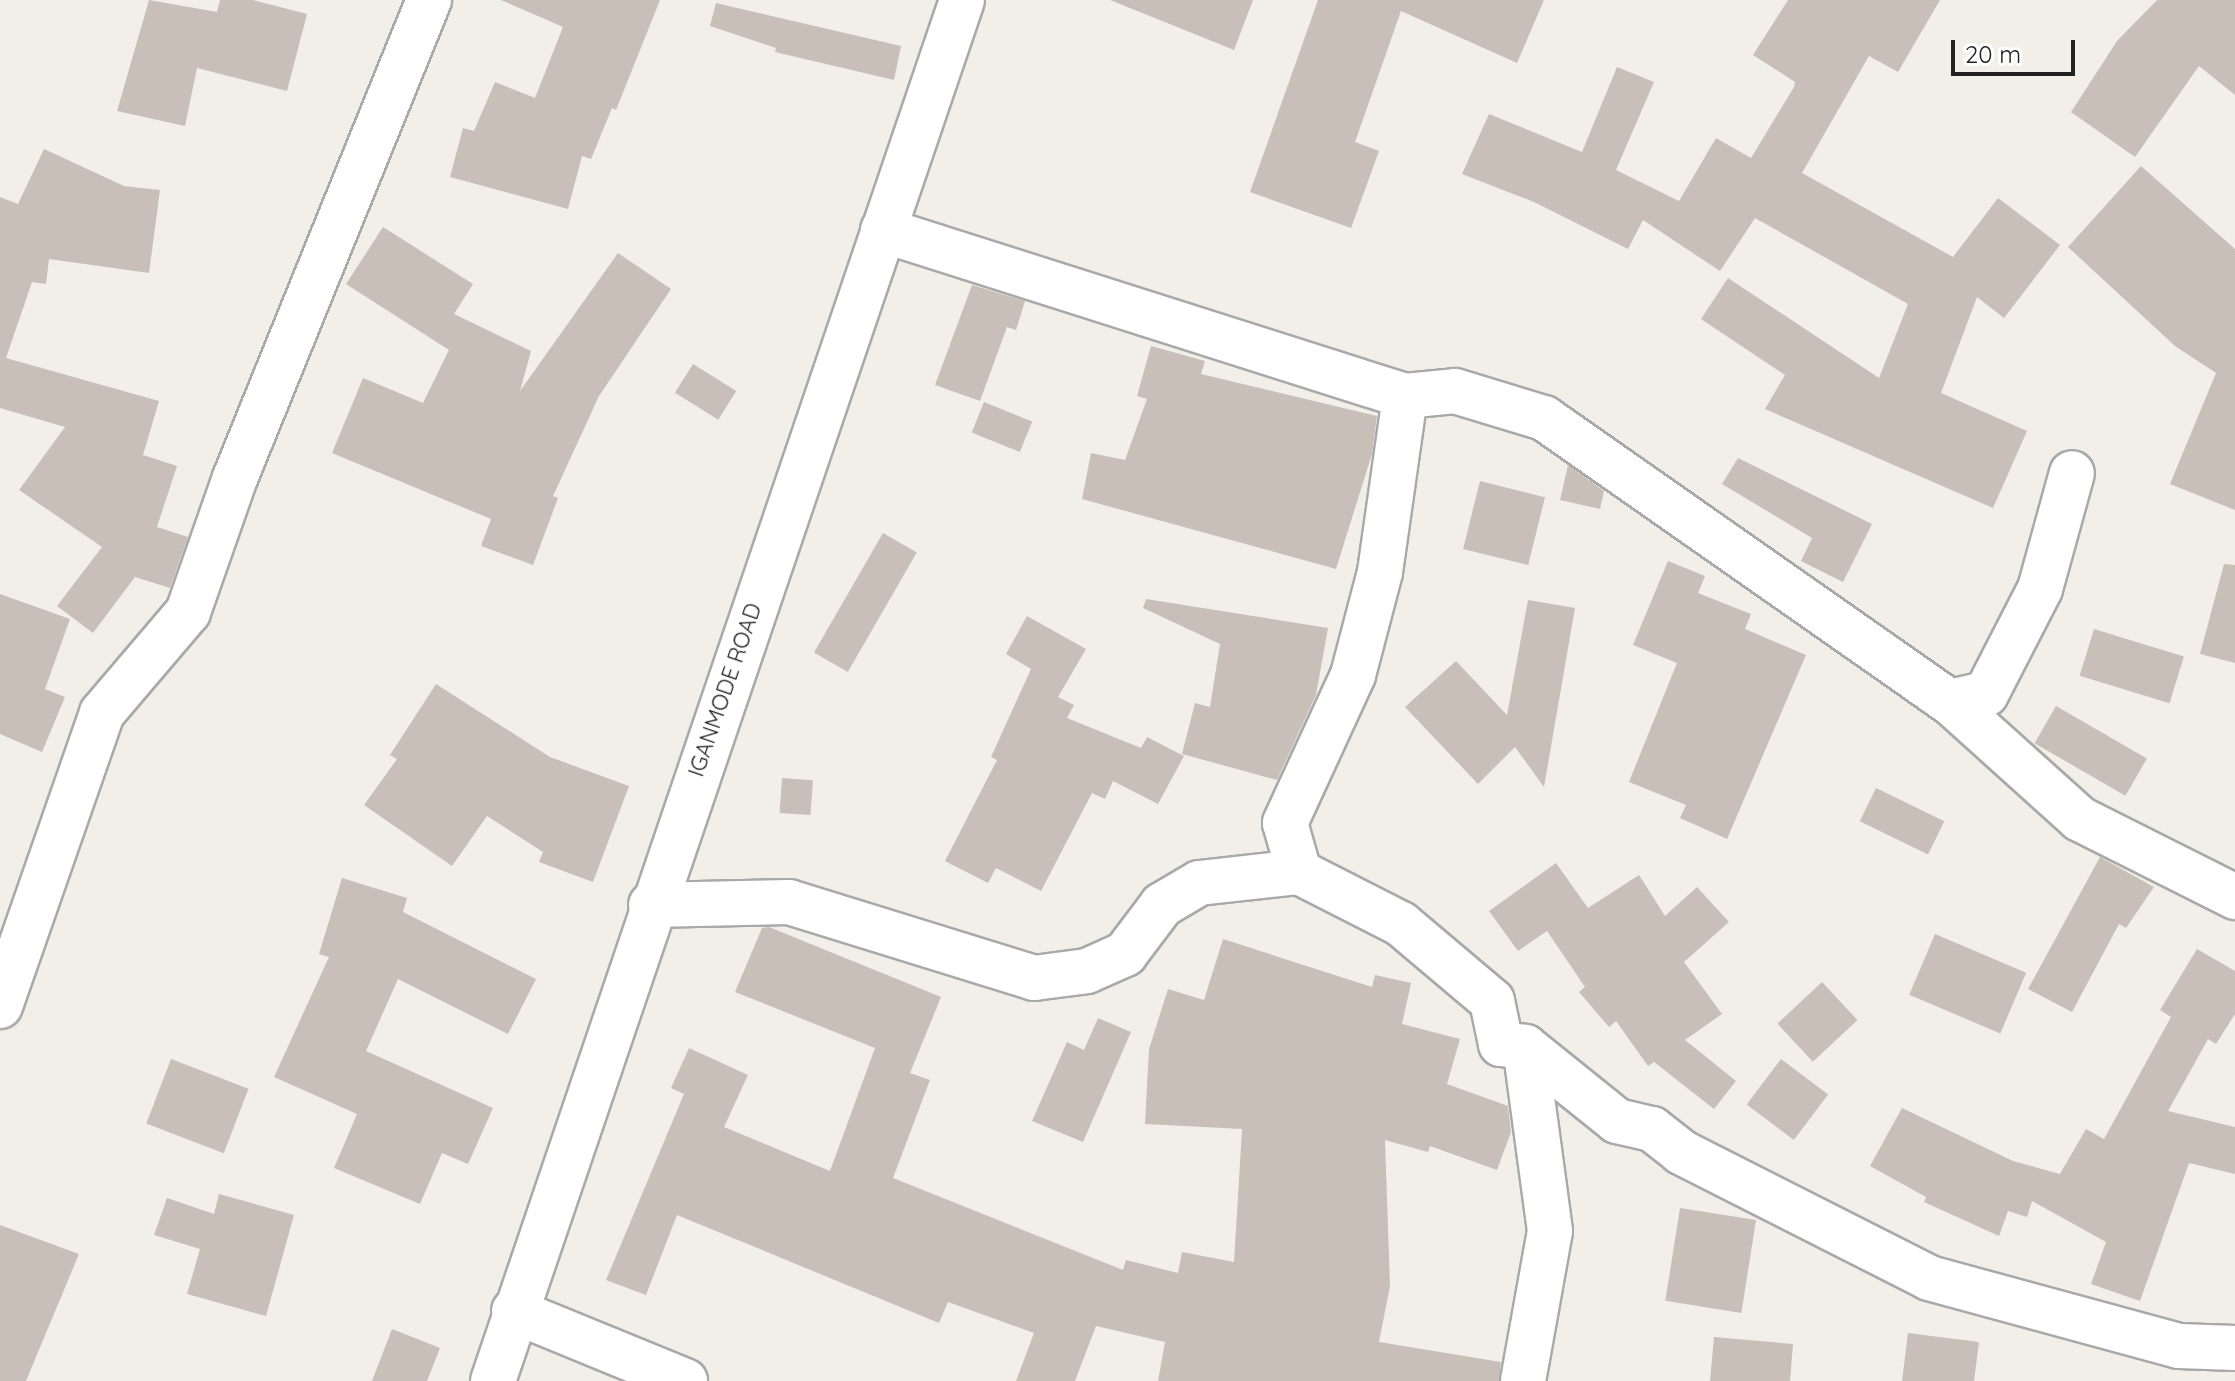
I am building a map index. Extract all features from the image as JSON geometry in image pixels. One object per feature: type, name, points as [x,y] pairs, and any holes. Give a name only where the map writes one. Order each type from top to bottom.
[{"type":"street","points":[[0,1006],[102,713],[188,612],[235,478],[429,0]]},
{"type":"street","name":"IGANMODE ROAD","points":[[493,1381],[651,905],[962,0]]},
{"type":"street","points":[[883,230],[1405,396],[1455,391],[1544,418],[1950,702],[2080,819],[2235,897]]},
{"type":"street","points":[[1299,872],[1285,823],[1353,675],[1380,572],[1405,396]]},
{"type":"street","points":[[1950,702],[1986,694],[2040,589],[2072,473]]},
{"type":"street","points":[[651,905],[789,902],[1034,978],[1087,971],[1125,954],[1162,905],[1199,883],[1299,872],[1401,924],[1492,1001],[1501,1044],[1525,1047],[1617,1121],[1652,1129],[1681,1152],[1929,1278],[2179,1346],[2235,1348]]},
{"type":"street","points":[[1523,1381],[1550,1231],[1525,1047]]},
{"type":"street","points":[[514,1311],[685,1381]]},
{"type":"building","points":[[149,0],[217,12],[220,0],[253,0],[307,14],[287,91],[197,68],[185,126],[117,111]]},
{"type":"building","points":[[501,0],[660,0],[616,110],[612,108],[591,159],[582,156],[568,209],[450,177],[463,128],[474,131],[495,82],[535,98],[563,27]]},
{"type":"building","points":[[1110,0],[1253,0],[1234,50]]},
{"type":"building","points":[[1318,0],[1544,0],[1517,63],[1401,11],[1355,142],[1379,151],[1351,228],[1250,192]]},
{"type":"building","points":[[1788,0],[1940,0],[1898,72],[1869,56],[1802,173],[1953,257],[1998,198],[2060,245],[2004,318],[1977,297],[1941,393],[2027,431],[1993,508],[1765,409],[1785,375],[1701,319],[1728,278],[1879,378],[1908,304],[1755,218],[1720,271],[1643,220],[1628,249],[1534,202],[1462,174],[1489,114],[1582,152],[1617,67],[1654,82],[1616,170],[1679,201],[1716,138],[1751,158],[1794,87],[1795,82],[1753,55]]},
{"type":"building","points":[[2157,0],[2235,0],[2235,95],[2199,66],[2135,157],[2071,112],[2117,41]]},
{"type":"building","points":[[716,3],[901,46],[894,80],[775,52],[776,48],[710,26]]},
{"type":"building","points":[[44,149],[124,186],[160,190],[149,273],[49,259],[46,284],[32,282],[6,358],[159,401],[143,455],[177,466],[157,527],[188,537],[170,588],[135,577],[93,633],[57,606],[102,547],[19,490],[65,427],[0,408],[0,197],[18,204]]},
{"type":"building","points":[[2141,166],[2235,249],[2235,510],[2170,484],[2216,373],[2175,346],[2068,247]]},
{"type":"building","points":[[383,227],[473,284],[454,314],[531,351],[520,391],[618,253],[671,289],[599,396],[553,496],[558,498],[533,565],[481,546],[491,519],[332,453],[363,378],[423,403],[449,350],[346,284]]},
{"type":"building","points":[[972,285],[1025,301],[1016,330],[1007,327],[980,401],[935,385]]},
{"type":"building","points":[[1151,346],[1205,361],[1201,374],[1377,416],[1372,454],[1336,569],[1082,499],[1091,453],[1125,460],[1147,399],[1137,396]]},
{"type":"building","points":[[693,364],[736,391],[718,420],[675,393]]},
{"type":"building","points":[[984,402],[1032,421],[1020,452],[972,433]]},
{"type":"building","points":[[1738,458],[1872,524],[1843,582],[1801,561],[1812,538],[1722,484]]},
{"type":"building","points":[[1568,465],[1604,491],[1600,509],[1560,500]]},
{"type":"building","points":[[1480,481],[1545,497],[1528,565],[1463,549]]},
{"type":"building","points":[[883,533],[917,552],[848,672],[814,653]]},
{"type":"building","points":[[1668,561],[1705,576],[1698,593],[1751,614],[1745,629],[1806,655],[1727,839],[1680,818],[1686,805],[1629,782],[1677,663],[1633,645]]},
{"type":"building","points":[[2224,564],[2235,565],[2235,663],[2200,654]]},
{"type":"building","points":[[0,594],[70,619],[45,689],[65,697],[42,752],[0,734]]},
{"type":"building","points":[[1146,599],[1328,628],[1316,695],[1277,780],[1182,754],[1195,703],[1210,707],[1220,644],[1143,608]]},
{"type":"building","points":[[1528,600],[1575,608],[1544,787],[1515,747],[1478,784],[1405,707],[1456,661],[1507,715]]},
{"type":"building","points":[[1027,616],[1086,649],[1058,697],[1074,705],[1067,718],[1141,748],[1147,737],[1184,756],[1158,804],[1113,781],[1105,799],[1092,793],[1041,891],[996,868],[988,883],[945,861],[997,760],[991,757],[1031,669],[1006,654]]},
{"type":"building","points":[[2094,629],[2184,656],[2170,703],[2080,676]]},
{"type":"building","points":[[436,684],[550,757],[629,786],[593,882],[539,862],[543,852],[487,816],[452,866],[364,805],[397,759],[390,755]]},
{"type":"building","points":[[2056,706],[2147,758],[2125,796],[2034,743]]},
{"type":"building","points":[[782,778],[813,780],[810,815],[780,813]]},
{"type":"building","points":[[1876,788],[1944,821],[1928,855],[1860,821]]},
{"type":"building","points":[[2100,857],[2154,887],[2126,928],[2119,924],[2072,1012],[2028,989]]},
{"type":"building","points":[[1556,863],[1588,908],[1639,875],[1665,916],[1697,887],[1729,922],[1684,962],[1722,1014],[1685,1040],[1736,1081],[1714,1109],[1654,1062],[1648,1066],[1616,1021],[1609,1027],[1579,992],[1585,987],[1547,931],[1518,951],[1489,911]]},
{"type":"building","points":[[342,878],[407,898],[403,912],[536,979],[508,1034],[398,979],[366,1051],[493,1108],[468,1164],[442,1153],[420,1204],[334,1168],[357,1114],[274,1077],[329,957],[319,954]]},
{"type":"building","points":[[769,927],[941,997],[910,1073],[930,1080],[893,1178],[1123,1270],[1126,1260],[1178,1273],[1182,1252],[1234,1262],[1242,1129],[1145,1124],[1149,1049],[1168,989],[1204,1000],[1223,939],[1372,987],[1375,975],[1411,983],[1402,1024],[1460,1039],[1447,1084],[1508,1106],[1511,1132],[1497,1170],[1430,1146],[1428,1152],[1385,1140],[1390,1286],[1379,1342],[1501,1362],[1499,1381],[1158,1381],[1165,1342],[1096,1326],[1075,1381],[1016,1381],[1034,1333],[948,1302],[939,1323],[677,1215],[646,1295],[606,1280],[684,1094],[671,1088],[689,1048],[748,1075],[724,1127],[830,1171],[875,1048],[735,992],[762,928]]},
{"type":"building","points":[[1935,934],[2026,973],[2000,1033],[1909,995]]},
{"type":"building","points":[[2197,949],[2235,971],[2235,1014],[2216,1044],[2208,1039],[2168,1111],[2235,1127],[2235,1174],[2189,1163],[2140,1301],[2091,1284],[2106,1242],[2032,1201],[2027,1217],[2008,1211],[1999,1236],[1924,1202],[1926,1197],[1870,1166],[1902,1108],[2013,1161],[2060,1174],[2086,1129],[2104,1139],[2171,1017],[2160,1010]]},
{"type":"building","points":[[1822,982],[1857,1020],[1813,1062],[1777,1024]]},
{"type":"building","points":[[1098,1018],[1131,1032],[1083,1142],[1032,1121],[1067,1042],[1084,1050]]},
{"type":"building","points":[[171,1059],[248,1089],[224,1153],[146,1123]]},
{"type":"building","points":[[1781,1059],[1828,1095],[1794,1140],[1747,1105]]},
{"type":"building","points":[[219,1194],[294,1215],[266,1316],[187,1294],[200,1249],[154,1235],[167,1198],[214,1214]]},
{"type":"building","points":[[1680,1208],[1756,1220],[1741,1313],[1665,1301]]},
{"type":"building","points":[[0,1225],[79,1254],[26,1381],[0,1381]]},
{"type":"building","points":[[392,1329],[440,1348],[427,1381],[372,1381]]},
{"type":"building","points":[[1908,1333],[1979,1342],[1974,1381],[1902,1381]]},
{"type":"building","points":[[1714,1337],[1793,1344],[1790,1381],[1710,1381]]}]
